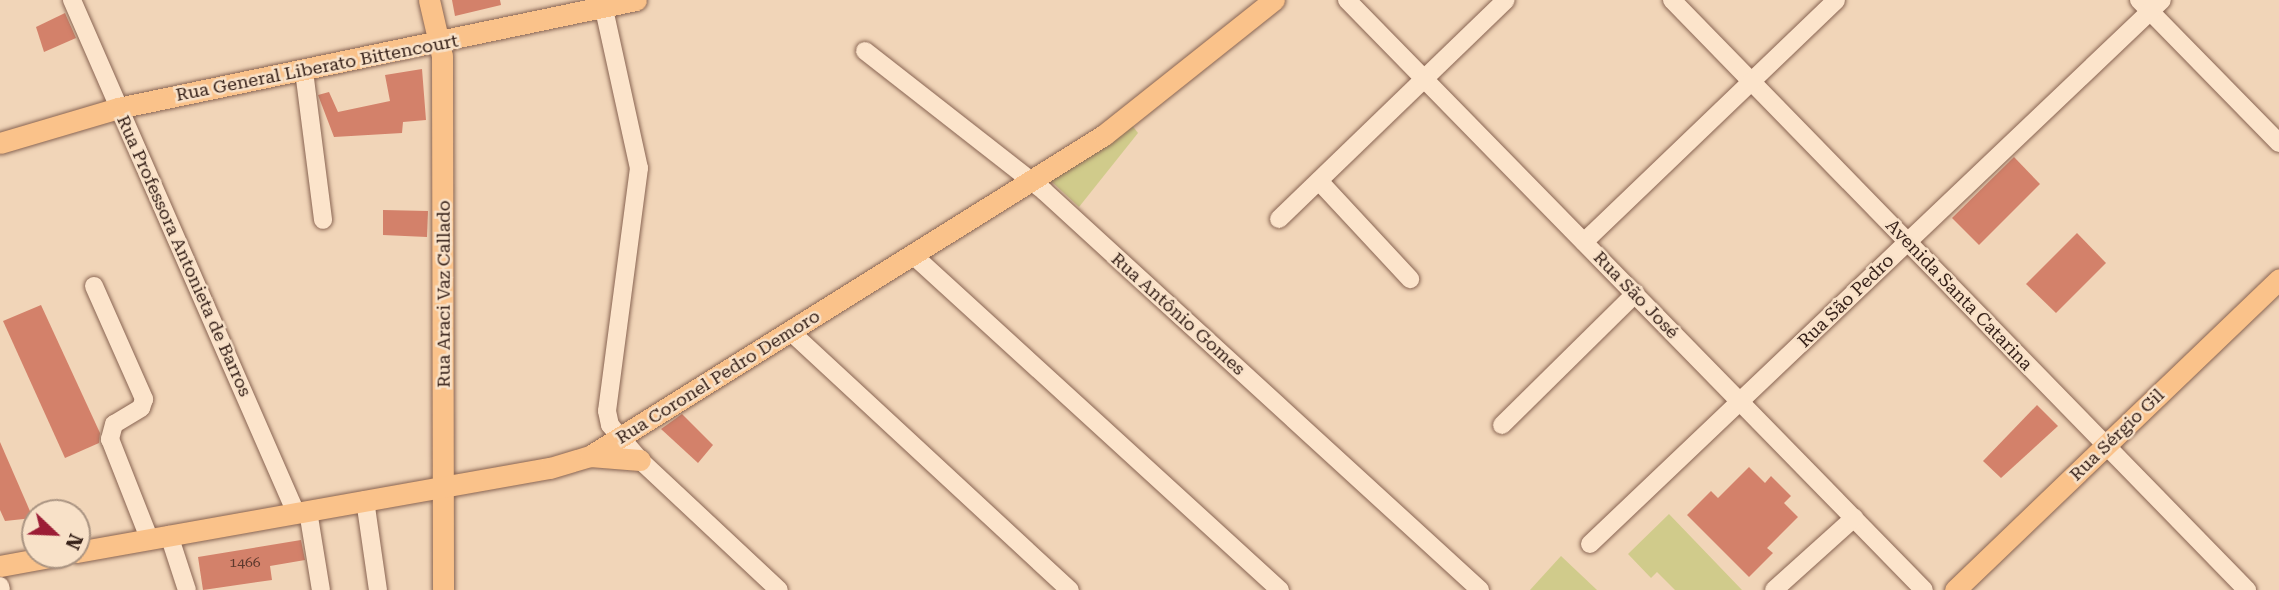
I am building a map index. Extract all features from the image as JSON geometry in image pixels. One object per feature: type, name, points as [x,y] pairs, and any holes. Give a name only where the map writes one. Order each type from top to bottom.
[{"type":"main road","name":"Rua Araci Vaz Callado","points":[[429,0],[441,44],[445,484],[443,590]]},
{"type":"main road","name":"Rua General Liberato Bittencourt","points":[[0,143],[118,108],[441,44],[603,4],[636,0]]},
{"type":"main road","name":"Rua Coronel Pedro Demoro","points":[[91,549],[445,484],[550,468],[590,456],[1104,135],[1275,0]]},
{"type":"main road","name":"Rua Sérgio Gil","points":[[1955,590],[2279,279]]},
{"type":"main road","points":[[590,456],[640,460]]},
{"type":"main road","points":[[0,566],[21,562]]},
{"type":"street","name":"Rua Professora Antonieta de Barros","points":[[72,0],[118,108],[302,512],[321,590]]},
{"type":"street","name":"Rua São José","points":[[1348,0],[1924,590]]},
{"type":"street","points":[[1279,219],[1506,0]]},
{"type":"street","name":"Avenida Santa Catarina","points":[[1672,0],[2247,590]]},
{"type":"street","points":[[1584,242],[1836,0]]},
{"type":"street","points":[[603,4],[639,167],[607,411],[621,439],[640,460],[779,590]]},
{"type":"street","points":[[2150,4],[2279,143]]},
{"type":"street","name":"Rua São Pedro","points":[[1590,544],[1908,242],[2150,4]]},
{"type":"street","name":"Rua Antônio Gomes","points":[[865,51],[1032,181],[1480,590]]},
{"type":"street","points":[[304,71],[323,220]]},
{"type":"street","points":[[1319,181],[1410,279]]},
{"type":"street","points":[[913,255],[1280,590]]},
{"type":"street","points":[[94,286],[144,399],[141,408],[114,424],[110,439],[187,590]]},
{"type":"street","points":[[1502,425],[1635,294]]},
{"type":"street","points":[[791,332],[1070,590]]},
{"type":"street","points":[[365,500],[378,590]]},
{"type":"street","points":[[1774,590],[1854,518]]},
{"type":"shaded area","points":[[1131,124],[1138,133],[1079,207],[1051,181]]},
{"type":"shaded area","points":[[1669,514],[1742,590],[1675,590],[1657,572],[1651,578],[1628,554]]},
{"type":"shaded area","points":[[1561,556],[1597,590],[1530,590]]},
{"type":"building","points":[[452,0],[500,0],[501,5],[455,16]]},
{"type":"building","points":[[65,13],[76,38],[44,52],[36,27]]},
{"type":"building","points":[[422,69],[426,120],[403,122],[402,133],[334,137],[318,95],[329,92],[338,112],[390,101],[385,75]]},
{"type":"building","points":[[2014,157],[2040,184],[1979,245],[1952,218]]},
{"type":"building","points":[[383,210],[428,211],[427,237],[383,235]]},
{"type":"building","points":[[2077,233],[2106,263],[2056,313],[2026,284]]},
{"type":"building","points":[[41,305],[100,433],[99,443],[65,458],[3,321]]},
{"type":"building","points":[[2037,405],[2058,426],[2001,478],[1983,461]]},
{"type":"building","points":[[682,414],[713,445],[698,463],[661,429]]},
{"type":"building","points":[[0,442],[25,499],[21,499],[21,519],[5,521],[0,510]]},
{"type":"building","points":[[1749,467],[1765,483],[1771,476],[1791,496],[1784,503],[1798,517],[1767,548],[1773,553],[1749,577],[1687,515],[1711,491],[1718,498]]},
{"type":"building","points":[[301,540],[305,560],[270,566],[272,580],[203,590],[198,557]]}]
